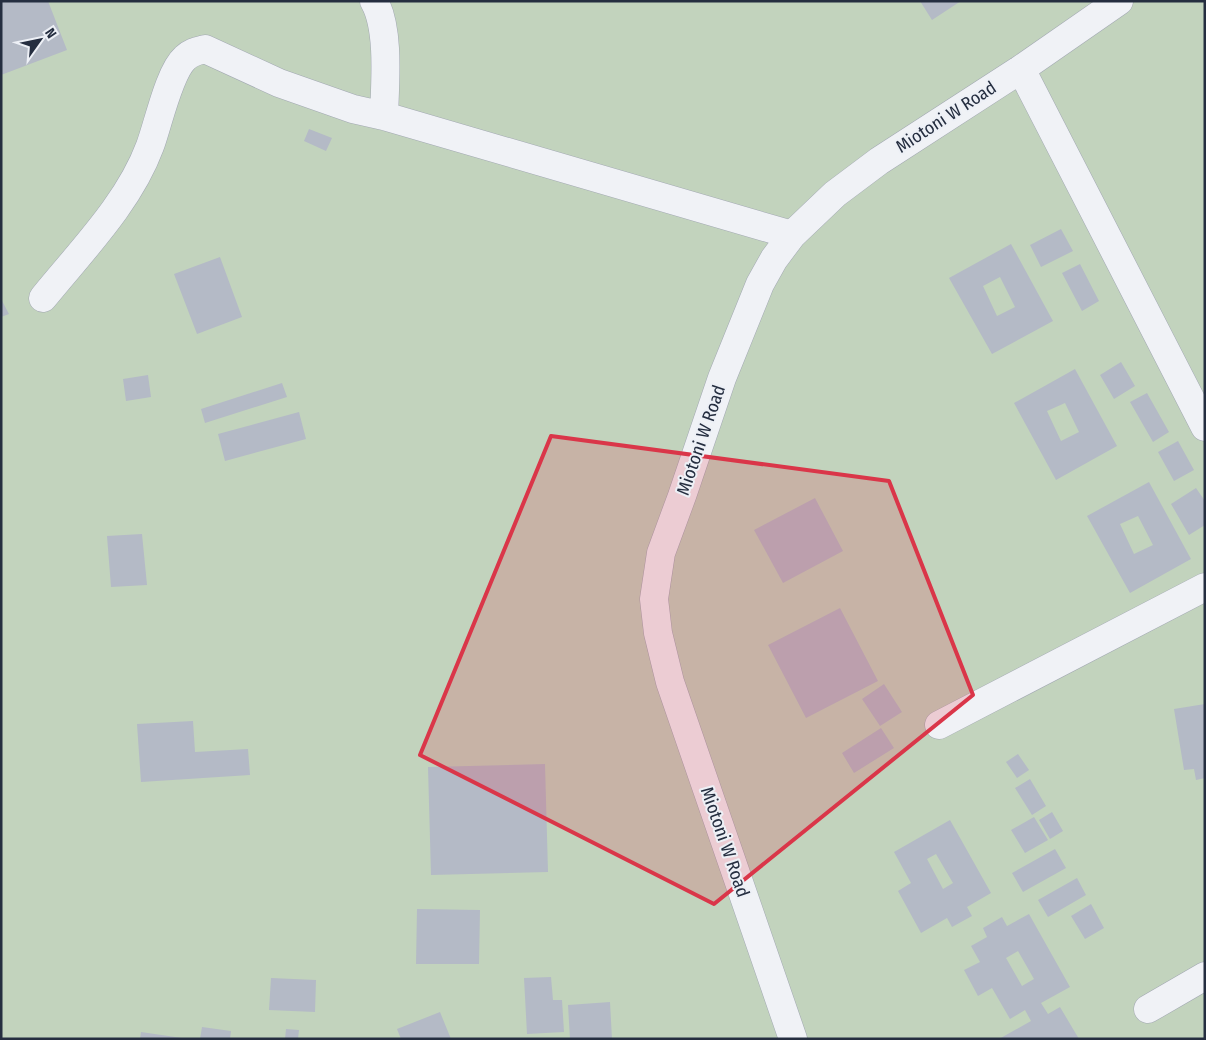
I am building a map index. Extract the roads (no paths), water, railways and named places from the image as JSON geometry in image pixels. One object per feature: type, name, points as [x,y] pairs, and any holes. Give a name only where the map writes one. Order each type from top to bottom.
[{"type":"street","points":[[374,1],[380,12],[385,58],[384,116]]},
{"type":"street","name":"Miotoni W Road","points":[[793,1039],[670,682],[658,633],[654,599],[661,553],[722,378],[760,284],[774,259],[792,235],[836,194],[879,161],[1021,69],[1119,1]]},
{"type":"street","points":[[43,298],[112,212],[137,177],[150,147],[174,76],[183,59],[193,52],[205,49],[280,83],[353,109],[384,116],[792,235]]},
{"type":"street","points":[[1021,69],[1205,427]]},
{"type":"street","points":[[939,725],[1205,587]]},
{"type":"street","points":[[1148,1009],[1205,976]]}]
